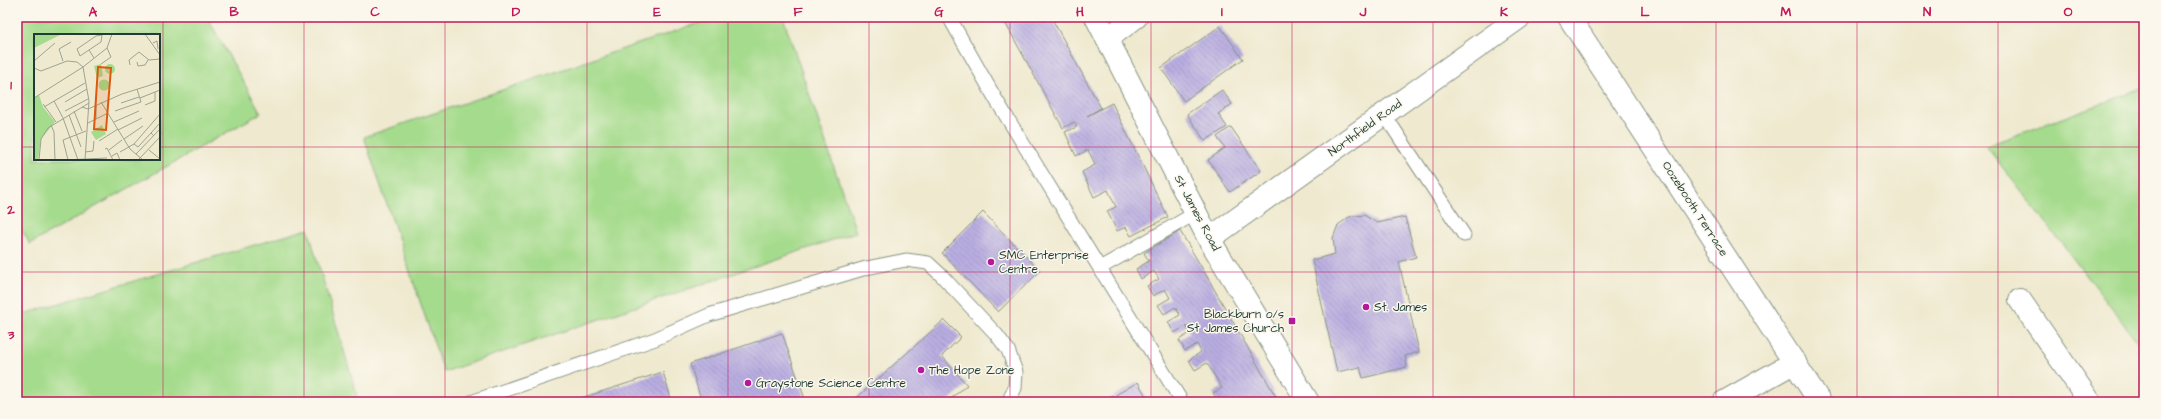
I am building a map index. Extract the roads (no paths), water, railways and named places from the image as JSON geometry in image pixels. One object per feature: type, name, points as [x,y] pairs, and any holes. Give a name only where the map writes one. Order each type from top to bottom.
[{"type":"street","name":"St James Road","points":[[1096,17],[1209,239],[1308,402]]},
{"type":"street","points":[[1106,39],[1136,17]]},
{"type":"street","name":"Northfield Road","points":[[1209,239],[1520,17]]},
{"type":"street","name":"Oozebooth Terrace","points":[[1569,17],[1796,362],[1820,402]]},
{"type":"street","points":[[2020,300],[2090,402]]},
{"type":"street","points":[[1724,402],[1796,362]]},
{"type":"lane","points":[[949,17],[995,98],[1182,402]]},
{"type":"lane","points":[[1384,114],[1464,235]]},
{"type":"lane","points":[[1100,268],[1196,213]]},
{"type":"lane","points":[[471,402],[656,339],[709,315],[866,268],[906,260],[928,264],[941,275],[996,334],[1008,350],[1016,372],[1015,388],[1008,402]]},
{"type":"place","name":"SMC Enterprise Centre","points":[[991,262]]},
{"type":"place","name":"St. James","points":[[1366,307]]},
{"type":"place","name":"Blackburn o/s St James Church","points":[[1292,321]]},
{"type":"place","name":"The Hope Zone","points":[[921,370]]},
{"type":"place","name":"Graystone Science Centre","points":[[748,383]]}]
